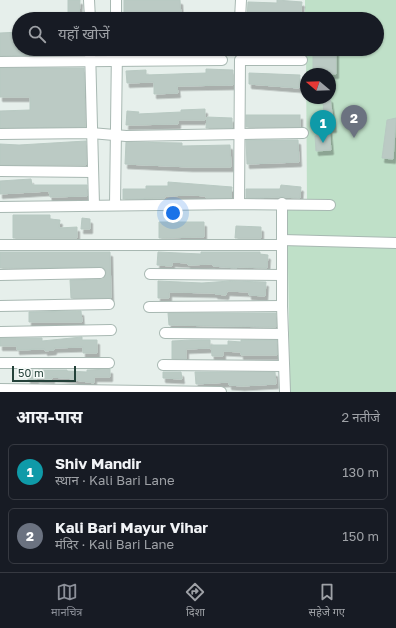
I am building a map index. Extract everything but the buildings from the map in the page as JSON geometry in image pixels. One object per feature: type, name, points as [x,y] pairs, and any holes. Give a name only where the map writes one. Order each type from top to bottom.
[{"type":"street","points":[[90,0],[90,12]]},
{"type":"street","points":[[116,0],[116,12]]},
{"type":"street","points":[[240,12],[241,0]]},
{"type":"street","points":[[90,56],[94,205]]},
{"type":"street","points":[[115,205],[117,56]]},
{"type":"street","points":[[0,62],[222,60]]},
{"type":"street","points":[[240,204],[240,60],[302,60]]},
{"type":"street","points":[[0,134],[92,133],[116,135],[303,133]]},
{"type":"street","points":[[0,171],[93,172]]},
{"type":"street","points":[[0,207],[240,204],[282,204],[296,206],[330,205]]},
{"type":"street","points":[[282,204],[282,306],[285,392]]},
{"type":"street","points":[[0,245],[282,242],[396,243]]},
{"type":"street","points":[[0,275],[100,273]]},
{"type":"street","points":[[150,274],[282,274]]},
{"type":"street","points":[[0,306],[109,304]]},
{"type":"street","points":[[149,307],[282,306]]},
{"type":"street","points":[[0,332],[111,330]]},
{"type":"street","points":[[165,333],[283,334]]},
{"type":"street","points":[[0,363],[109,363]]},
{"type":"street","points":[[163,365],[284,366]]},
{"type":"street","points":[[0,389],[221,392]]},
{"type":"green space","points":[[305,0],[396,0],[396,392],[290,392],[287,205],[307,205],[306,104],[336,104],[336,68],[306,68],[306,56],[384,56],[384,12],[305,12]]},
{"type":"place","name":"Kali Bari Mayur Vihar","points":[[354,138]]},
{"type":"place","name":"Shiv Mandir","points":[[323,143]]}]
